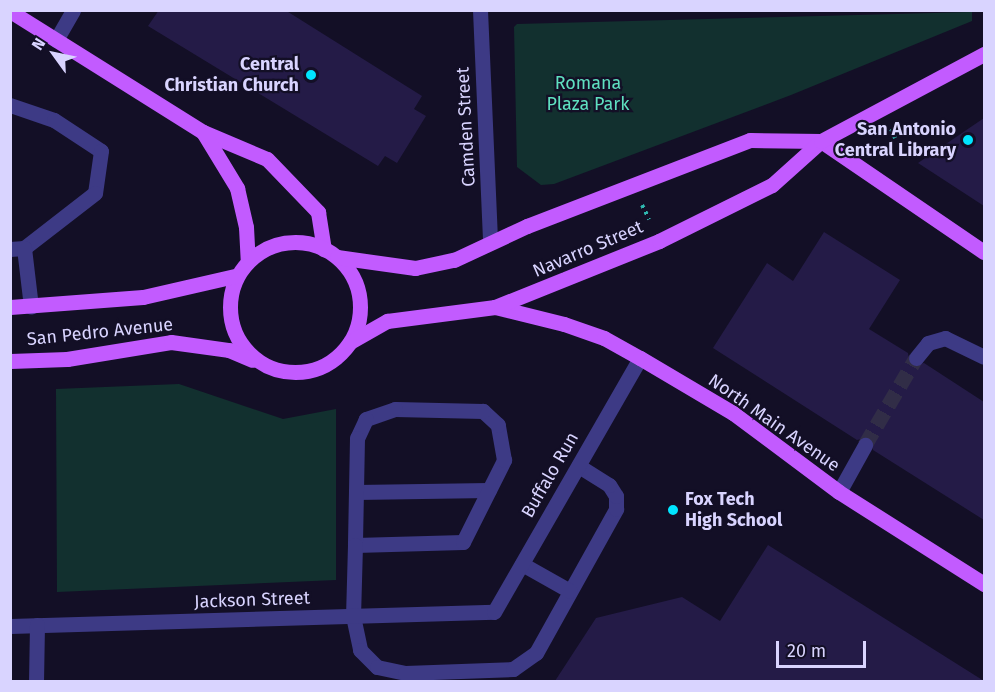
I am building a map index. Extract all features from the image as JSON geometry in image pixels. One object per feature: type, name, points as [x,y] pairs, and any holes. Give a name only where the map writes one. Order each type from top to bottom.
[{"type":"main road","points":[[10,11],[203,132],[267,159],[288,176],[318,212],[331,254]]},
{"type":"main road","name":"Navarro Street","points":[[350,342],[387,321],[495,307],[658,241],[771,185],[821,141],[984,54]]},
{"type":"main road","points":[[203,132],[237,188],[246,227],[248,261]]},
{"type":"main road","name":"Navarro Street","points":[[331,254],[415,268],[454,260],[490,242],[750,140],[821,141]]},
{"type":"main road","points":[[821,141],[984,252]]},
{"type":"main road","points":[[292,242],[331,254],[353,273],[361,300],[362,314],[350,342],[338,356],[308,370],[278,370],[263,364],[246,350],[232,323],[230,291],[236,276],[248,261],[268,248],[292,242]]},
{"type":"main road","name":"San Pedro Avenue","points":[[10,307],[143,297],[236,276]]},
{"type":"main road","name":"North Main Avenue","points":[[495,307],[564,324],[604,338],[640,358],[733,413],[839,492],[984,584]]},
{"type":"main road","name":"San Pedro Avenue","points":[[10,361],[68,359],[171,342],[229,350],[263,364]]},
{"type":"street","points":[[56,40],[73,10]]},
{"type":"street","name":"Camden Street","points":[[480,10],[490,242]]},
{"type":"street","points":[[10,105],[54,120],[101,151],[95,194],[17,249],[31,307]]},
{"type":"street","points":[[916,358],[928,343],[945,338],[984,357]]},
{"type":"street","name":"Buffalo Run","points":[[494,612],[640,358]]},
{"type":"street","points":[[355,545],[463,542],[504,460],[498,425],[483,411],[395,409],[366,419],[357,438],[353,616],[360,650],[377,667],[405,673],[513,669],[536,653],[616,509],[616,496],[609,485],[578,466]]},
{"type":"street","points":[[839,492],[865,445]]},
{"type":"street","points":[[356,492],[489,490]]},
{"type":"street","points":[[522,564],[570,591]]},
{"type":"street","name":"Jackson Street","points":[[10,626],[494,612]]},
{"type":"street","points":[[36,681],[38,625]]},
{"type":"path","points":[[641,202],[649,219]]},
{"type":"green space","name":"Romana Plaza Park","points":[[972,12],[972,21],[791,95],[554,184],[541,185],[517,167],[514,27],[517,24]]},
{"type":"green space","points":[[179,384],[283,419],[336,409],[336,580],[57,592],[56,389]]},
{"type":"building","name":"Central Christian Church","points":[[159,10],[285,10],[422,96],[414,109],[426,116],[397,163],[385,156],[378,166],[148,26]]},
{"type":"building","name":"San Antonio Central Library","points":[[984,118],[984,206],[918,163]]},
{"type":"building","points":[[824,232],[900,280],[869,329],[908,353],[910,366],[924,363],[984,402],[984,520],[873,450],[870,437],[857,440],[713,348],[767,263],[793,281]]},
{"type":"building","points":[[768,545],[984,681],[555,681],[596,618],[682,597],[720,621]]},
{"type":"tunnel","points":[[865,445],[916,358]]},
{"type":"place","name":"Central Christian Church","points":[[311,75]]},
{"type":"place","name":"San Antonio Central Library","points":[[968,140]]},
{"type":"place","name":"Fox Tech High School","points":[[673,510]]}]
